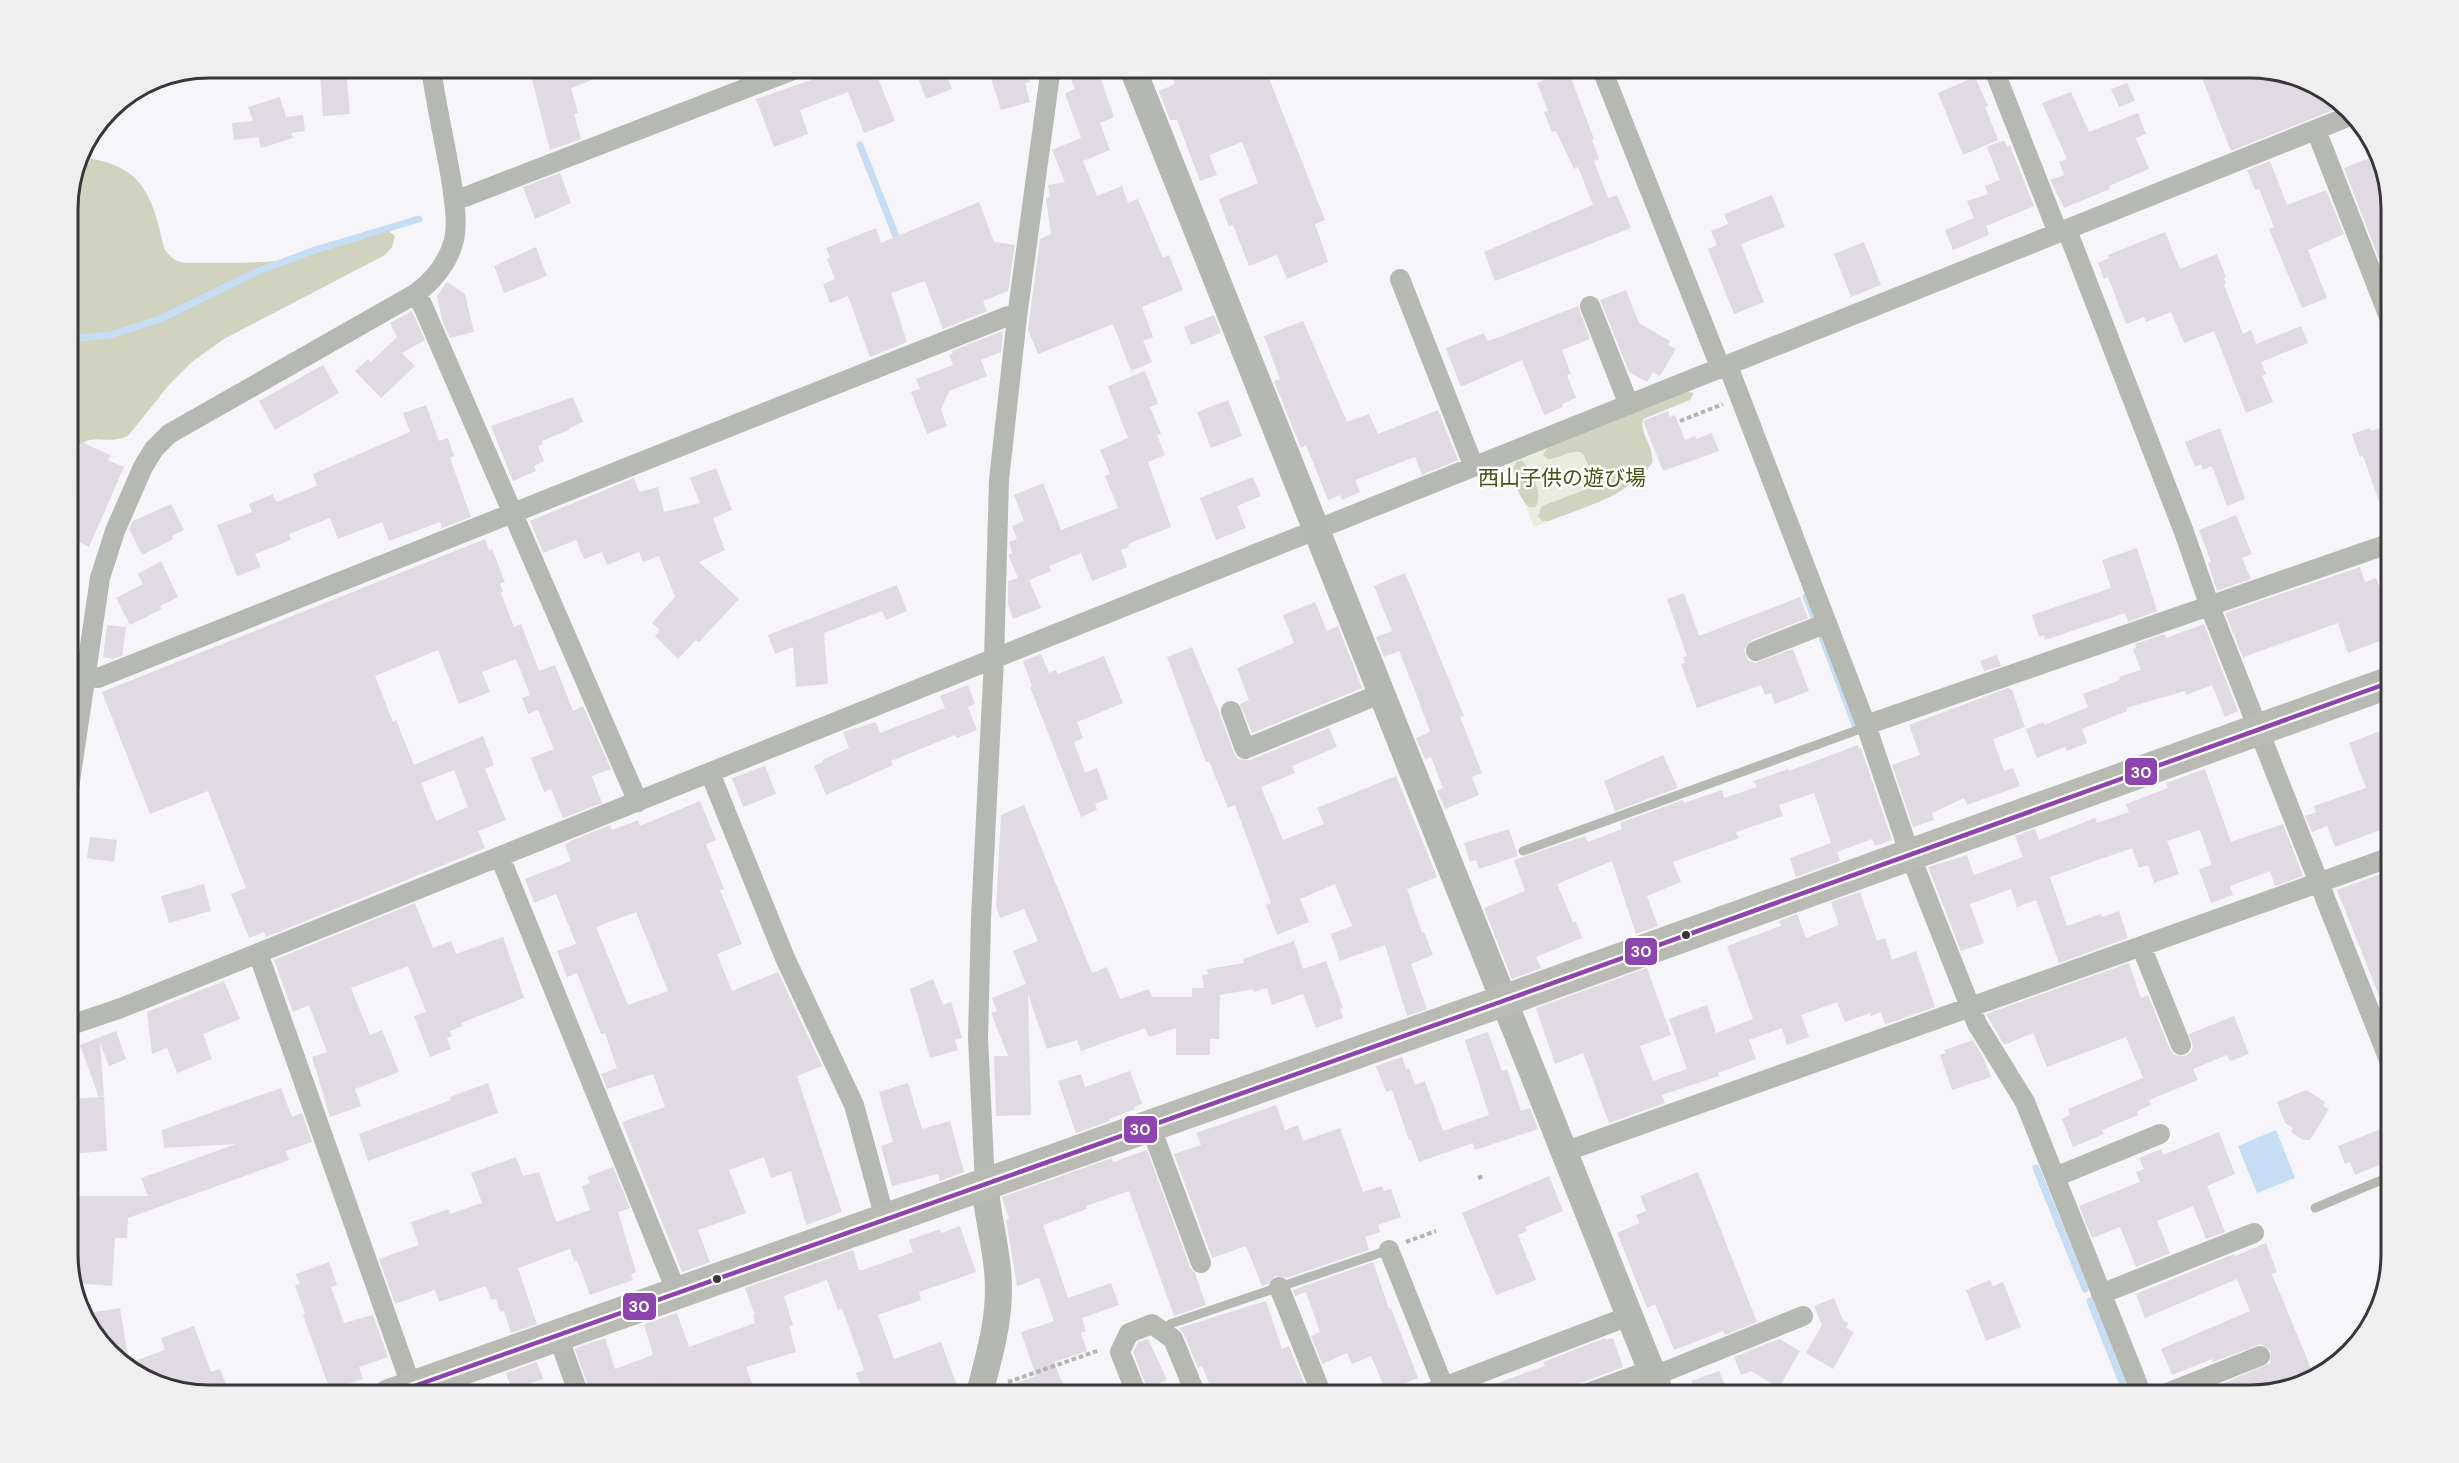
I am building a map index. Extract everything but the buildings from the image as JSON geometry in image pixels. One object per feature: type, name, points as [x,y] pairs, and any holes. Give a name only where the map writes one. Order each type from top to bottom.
[{"type":"main road","points":[[417,1385],[1503,1001],[2381,686]]},
{"type":"street","points":[[78,725],[95,603],[107,555],[143,467],[154,449],[169,434],[415,294],[428,285],[448,257],[456,224],[454,199],[433,78]]},
{"type":"street","points":[[454,199],[465,197],[775,78]]},
{"type":"street","points":[[981,1385],[993,1341],[998,1297],[996,1254],[987,1210],[985,1184],[979,1027],[981,918],[994,659],[999,480],[1017,317],[1050,78]]},
{"type":"street","points":[[1136,78],[1655,1380]]},
{"type":"street","points":[[1605,78],[1725,367],[1740,397],[1866,726],[1910,855],[1970,1007],[1977,1024],[2025,1102],[2138,1385]]},
{"type":"street","points":[[1997,78],[2063,231],[2184,532],[2210,608],[2381,1040]]},
{"type":"street","points":[[78,1023],[258,954],[2345,118]]},
{"type":"street","points":[[2316,130],[2381,296]]},
{"type":"street","points":[[1400,279],[1474,467]]},
{"type":"street","points":[[415,294],[422,304],[638,802]]},
{"type":"street","points":[[1590,306],[1629,405]]},
{"type":"street","points":[[85,676],[98,678],[1008,316],[1017,317]]},
{"type":"street","points":[[1866,726],[2381,547]]},
{"type":"street","points":[[1756,651],[1827,623]]},
{"type":"street","points":[[1230,711],[1245,749],[1380,694]]},
{"type":"street","points":[[710,773],[785,958],[854,1105],[885,1219]]},
{"type":"street","points":[[500,857],[677,1293]]},
{"type":"street","points":[[1564,1152],[2381,861]]},
{"type":"street","points":[[2141,946],[2181,1045]]},
{"type":"street","points":[[258,954],[398,1385]]},
{"type":"street","points":[[1150,1125],[1201,1263]]},
{"type":"street","points":[[2055,1177],[2160,1134]]},
{"type":"street","points":[[2102,1294],[2254,1233]]},
{"type":"street","points":[[1389,1250],[1443,1385]]},
{"type":"street","points":[[1279,1287],[1318,1385]]},
{"type":"street","points":[[1460,1385],[1629,1316]]},
{"type":"street","points":[[1631,1385],[1655,1380],[1803,1316]]},
{"type":"street","points":[[1133,1385],[1120,1352],[1129,1333],[1152,1324],[1173,1339],[1192,1385]]},
{"type":"street","points":[[558,1336],[575,1385]]},
{"type":"street","points":[[2187,1385],[2260,1356]]},
{"type":"lane","points":[[1523,851],[1866,726]]},
{"type":"lane","points":[[2315,1208],[2381,1180]]},
{"type":"lane","points":[[1165,1332],[1170,1324],[1389,1250]]},
{"type":"path","points":[[1680,422],[1740,397]]},
{"type":"path","points":[[1478,1178],[1484,1176]]},
{"type":"path","points":[[1389,1250],[1394,1246],[1436,1231]]},
{"type":"path","points":[[1001,1385],[1117,1344],[1123,1347]]},
{"type":"green space","points":[[88,158],[110,163],[136,179],[150,199],[164,248],[171,257],[182,262],[244,263],[287,260],[312,254],[384,228],[395,236],[392,247],[385,255],[224,339],[193,361],[168,386],[128,436],[87,441],[78,448],[78,200],[82,175]]},
{"type":"green space","points":[[1686,391],[1694,393],[1690,400],[1643,419],[1643,430],[1651,451],[1652,463],[1631,484],[1591,505],[1549,521],[1542,521],[1538,516],[1542,506],[1587,489],[1594,480],[1583,453],[1574,452],[1547,459],[1543,455],[1548,446]]},
{"type":"green space","name":"西山子供の遊び場","points":[[1592,429],[1617,494],[1534,527],[1508,462]]},
{"type":"green space","points":[[1517,461],[1522,461],[1526,465],[1536,483],[1538,496],[1535,507],[1529,507],[1518,491],[1513,472]]},
{"type":"water","points":[[2276,1130],[2295,1178],[2257,1193],[2238,1146]]},
{"type":"waterway","points":[[860,145],[898,241]]},
{"type":"waterway","points":[[78,338],[110,335],[160,319],[256,272],[315,250],[419,219]]},
{"type":"waterway","points":[[1806,597],[1815,619]]},
{"type":"waterway","points":[[1822,637],[1855,725]]},
{"type":"waterway","points":[[2036,1168],[2085,1289]]},
{"type":"waterway","points":[[2090,1301],[2123,1385]]},
{"type":"transit line","name":"30","points":[[417,1385],[1503,1001],[2381,686]]}]
